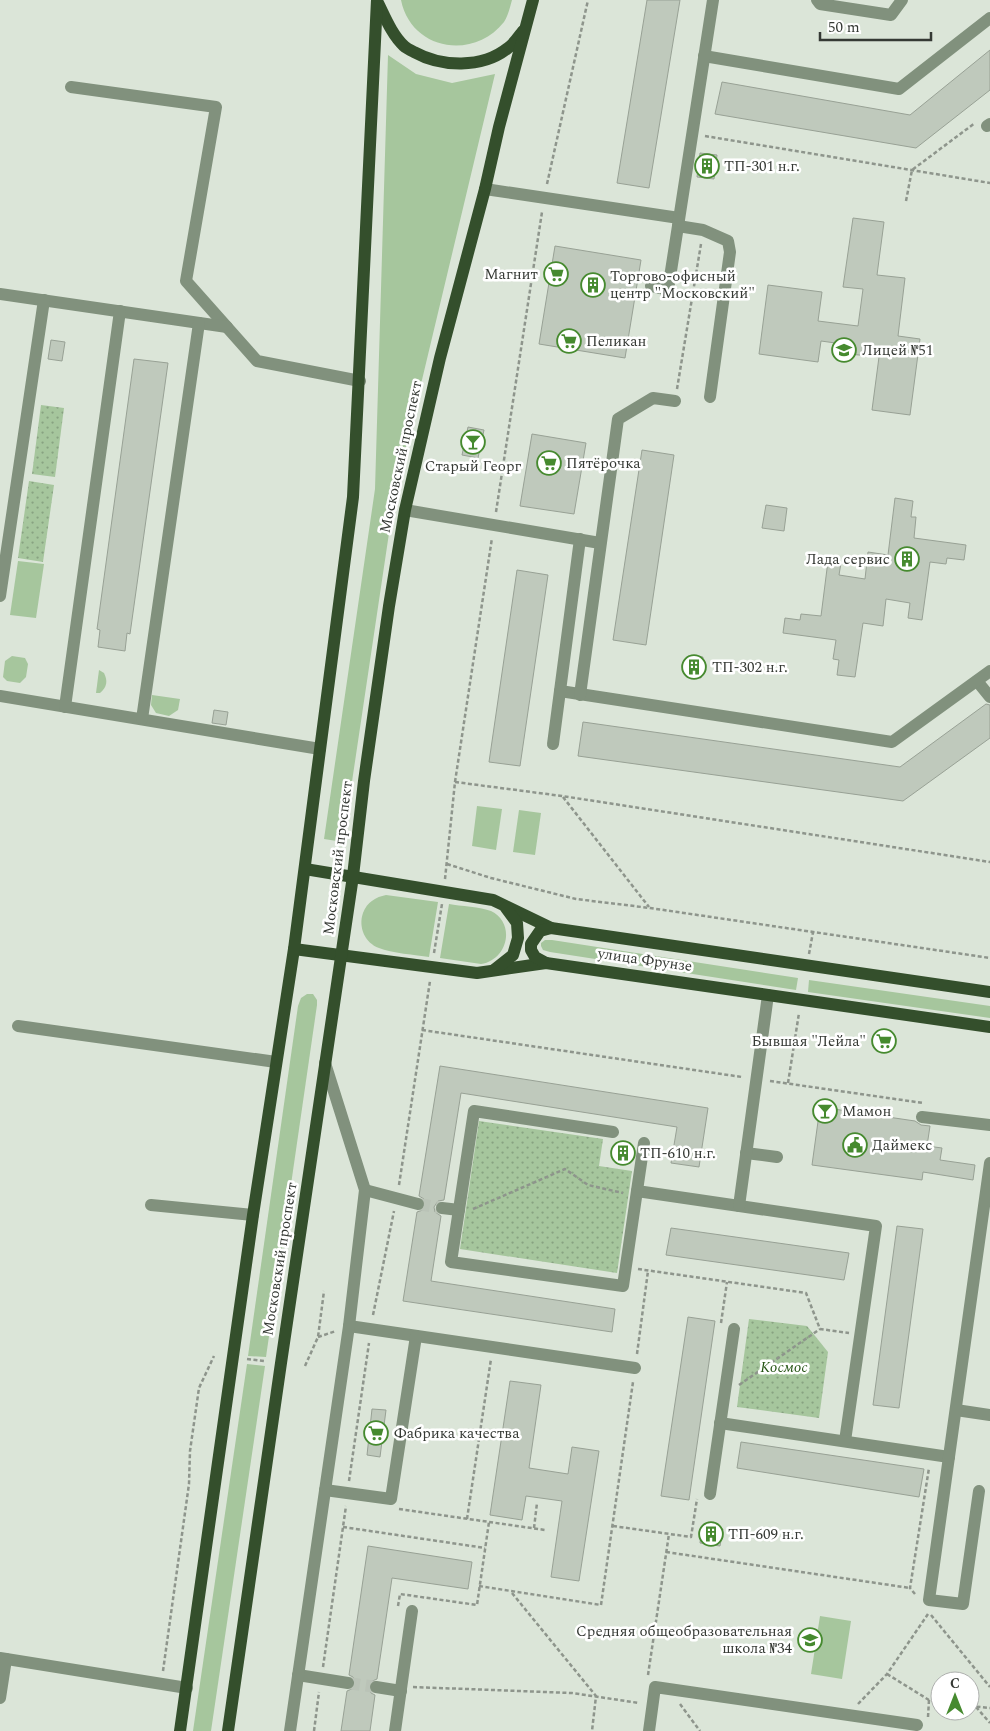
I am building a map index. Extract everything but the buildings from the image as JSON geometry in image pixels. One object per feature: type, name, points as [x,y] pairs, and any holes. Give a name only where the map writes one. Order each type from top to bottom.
[{"type":"main road","name":"Московский проспект","points":[[180,1731],[253,1215],[294,949],[354,497],[377,0]]},
{"type":"main road","points":[[377,0],[390,27],[404,47],[427,59],[448,63],[469,63],[490,59],[509,48],[527,26]]},
{"type":"main road","name":"Московский проспект","points":[[228,1731],[342,956],[364,781],[405,510],[440,358],[533,0]]},
{"type":"main road","name":"улица Фрунзе","points":[[305,869],[492,900],[551,928],[990,992]]},
{"type":"main road","points":[[494,970],[513,955],[518,938],[516,923],[504,906]]},
{"type":"main road","points":[[546,963],[535,957],[531,950],[531,944],[540,931],[551,928]]},
{"type":"main road","name":"улица Фрунзе","points":[[294,949],[477,973],[546,963],[990,1027]]},
{"type":"street","points":[[651,286],[668,290],[713,0]]},
{"type":"street","points":[[817,0],[820,4],[890,14],[902,0]]},
{"type":"street","points":[[704,56],[899,89],[990,18]]},
{"type":"street","points":[[70,87],[216,107],[186,281],[258,360],[360,381]]},
{"type":"street","points":[[485,189],[544,197],[679,222],[704,230],[728,241],[730,252],[710,397]]},
{"type":"street","points":[[0,294],[228,327]]},
{"type":"street","points":[[0,596],[44,300]]},
{"type":"street","points":[[66,707],[120,311]]},
{"type":"street","points":[[142,719],[199,323]]},
{"type":"street","points":[[580,694],[618,419],[653,398],[674,401]]},
{"type":"street","points":[[405,510],[600,542]]},
{"type":"street","points":[[553,744],[580,539]]},
{"type":"street","points":[[560,691],[892,742],[990,672]]},
{"type":"street","points":[[977,681],[990,697]]},
{"type":"street","points":[[0,696],[320,749]]},
{"type":"street","points":[[739,1206],[768,995]]},
{"type":"street","points":[[18,1026],[276,1062]]},
{"type":"street","points":[[290,1731],[349,1326],[366,1190],[326,1063]]},
{"type":"street","points":[[614,1132],[474,1111],[451,1262],[623,1286],[644,1143]]},
{"type":"street","points":[[922,1117],[990,1125]]},
{"type":"street","points":[[746,1153],[776,1157]]},
{"type":"street","points":[[979,1491],[963,1604],[929,1600],[988,1196],[990,1163]]},
{"type":"street","points":[[366,1190],[418,1204]]},
{"type":"street","points":[[637,1194],[739,1206],[876,1226],[845,1441]]},
{"type":"street","points":[[151,1205],[253,1215]]},
{"type":"street","points":[[442,1208],[459,1210]]},
{"type":"street","points":[[349,1326],[635,1368]]},
{"type":"street","points":[[710,1494],[734,1329]]},
{"type":"street","points":[[325,1490],[391,1499],[416,1336]]},
{"type":"street","points":[[956,1410],[990,1415]]},
{"type":"street","points":[[720,1423],[949,1457]]},
{"type":"street","points":[[395,1731],[412,1611]]},
{"type":"street","points":[[0,1698],[3,1658],[187,1688]]},
{"type":"street","points":[[298,1675],[348,1683]]},
{"type":"street","points":[[376,1687],[401,1688]]},
{"type":"street","points":[[648,1731],[655,1687],[917,1725]]},
{"type":"path","points":[[588,0],[544,197],[455,782],[562,796],[990,862]]},
{"type":"path","points":[[906,201],[912,170],[986,123]]},
{"type":"path","points":[[692,134],[990,183]]},
{"type":"path","points":[[674,401],[704,230]]},
{"type":"path","points":[[562,796],[650,908]]},
{"type":"path","points":[[447,864],[491,878],[576,900],[650,908],[990,958]]},
{"type":"path","points":[[314,1731],[371,1330],[397,1198],[422,1030],[932,1104]]},
{"type":"path","points":[[459,1210],[476,1209],[565,1168],[588,1186],[637,1194]]},
{"type":"path","points":[[626,1268],[806,1293],[820,1329]]},
{"type":"path","points":[[479,1586],[601,1605],[648,1270]]},
{"type":"path","points":[[305,1366],[318,1337],[324,1291]]},
{"type":"path","points":[[725,1390],[731,1391],[820,1329],[860,1335]]},
{"type":"path","points":[[467,1519],[493,1348]]},
{"type":"path","points":[[161,1684],[189,1484],[190,1451],[199,1388],[214,1356]]},
{"type":"path","points":[[247,1359],[264,1361]]},
{"type":"path","points":[[910,1588],[930,1461]]},
{"type":"path","points":[[534,1528],[537,1503]]},
{"type":"path","points":[[393,1508],[545,1530]]},
{"type":"path","points":[[477,1605],[489,1522]]},
{"type":"path","points":[[613,1526],[691,1537]]},
{"type":"path","points":[[343,1527],[485,1548]]},
{"type":"path","points":[[647,1677],[669,1534]]},
{"type":"path","points":[[666,1552],[910,1588],[920,1600]]},
{"type":"path","points":[[512,1592],[596,1696],[592,1731]]},
{"type":"path","points":[[847,1715],[887,1674],[929,1613],[990,1687]]},
{"type":"path","points":[[887,1674],[930,1700]]},
{"type":"path","points":[[401,1688],[572,1693],[643,1704]]},
{"type":"path","points":[[980,1711],[990,1723]]},
{"type":"green space","points":[[401,0],[512,0],[504,22],[491,34],[476,42],[460,45],[445,44],[430,39],[417,30],[407,17]]},
{"type":"green space","points":[[388,55],[416,74],[452,83],[495,74],[395,493],[343,842],[324,839],[375,489]]},
{"type":"green space","points":[[41,405],[64,408],[55,477],[32,474]]},
{"type":"green space","points":[[29,481],[54,485],[43,562],[18,558]]},
{"type":"green space","points":[[18,561],[44,564],[36,618],[10,615]]},
{"type":"green space","points":[[12,656],[25,658],[28,664],[26,677],[20,683],[7,681],[3,677],[5,661]]},
{"type":"green space","points":[[99,670],[104,673],[106,684],[100,693],[96,693]]},
{"type":"green space","points":[[152,695],[180,699],[178,710],[169,716],[156,713],[151,705]]},
{"type":"green space","points":[[477,806],[502,809],[496,850],[472,846]]},
{"type":"green space","points":[[519,810],[541,813],[535,855],[513,852]]},
{"type":"green space","points":[[386,895],[438,902],[429,957],[384,950],[374,946],[366,938],[361,924],[363,913],[372,901]]},
{"type":"green space","points":[[449,904],[491,911],[499,917],[504,924],[506,940],[503,949],[497,956],[481,964],[440,958]]},
{"type":"green space","points":[[545,940],[798,978],[796,990],[550,952],[543,950],[541,946],[541,943]]},
{"type":"green space","points":[[809,980],[990,1006],[990,1018],[808,992]]},
{"type":"green space","points":[[307,994],[313,994],[317,1000],[317,1005],[266,1357],[248,1356],[298,1006],[301,998]]},
{"type":"green space","points":[[479,1121],[603,1139],[599,1166],[632,1171],[617,1273],[460,1249]]},
{"type":"green space","name":"Космос","points":[[749,1319],[807,1326],[828,1352],[819,1418],[737,1407]]},
{"type":"green space","points":[[247,1364],[265,1366],[211,1731],[193,1731]]},
{"type":"green space","points":[[820,1616],[851,1621],[842,1679],[811,1674]]},
{"type":"tunnel","points":[[418,1204],[442,1208]]},
{"type":"tunnel","points":[[348,1683],[376,1687]]},
{"type":"place","name":"ТП-301 н.г.","points":[[707,166]]},
{"type":"place","name":"Магнит","points":[[556,274]]},
{"type":"place","name":"Торгово-офисный центр \"Московский\"","points":[[593,285]]},
{"type":"place","name":"Пеликан","points":[[569,341]]},
{"type":"place","name":"Лицей №51","points":[[844,350]]},
{"type":"place","name":"Старый Георг","points":[[473,442]]},
{"type":"place","name":"Пятёрочка","points":[[549,463]]},
{"type":"place","name":"Лада сервис","points":[[907,559]]},
{"type":"place","name":"ТП-302 н.г.","points":[[694,667]]},
{"type":"place","name":"Бывшая \"Лейла\"","points":[[884,1041]]},
{"type":"place","name":"Мамон","points":[[825,1111]]},
{"type":"place","name":"Даймекс","points":[[855,1145]]},
{"type":"place","name":"ТП-610 н.г.","points":[[623,1153]]},
{"type":"place","name":"Фабрика качества","points":[[376,1433]]},
{"type":"place","name":"ТП-609 н.г.","points":[[711,1534]]},
{"type":"place","name":"Средняя общеобразовательная школа №34","points":[[810,1640]]}]
